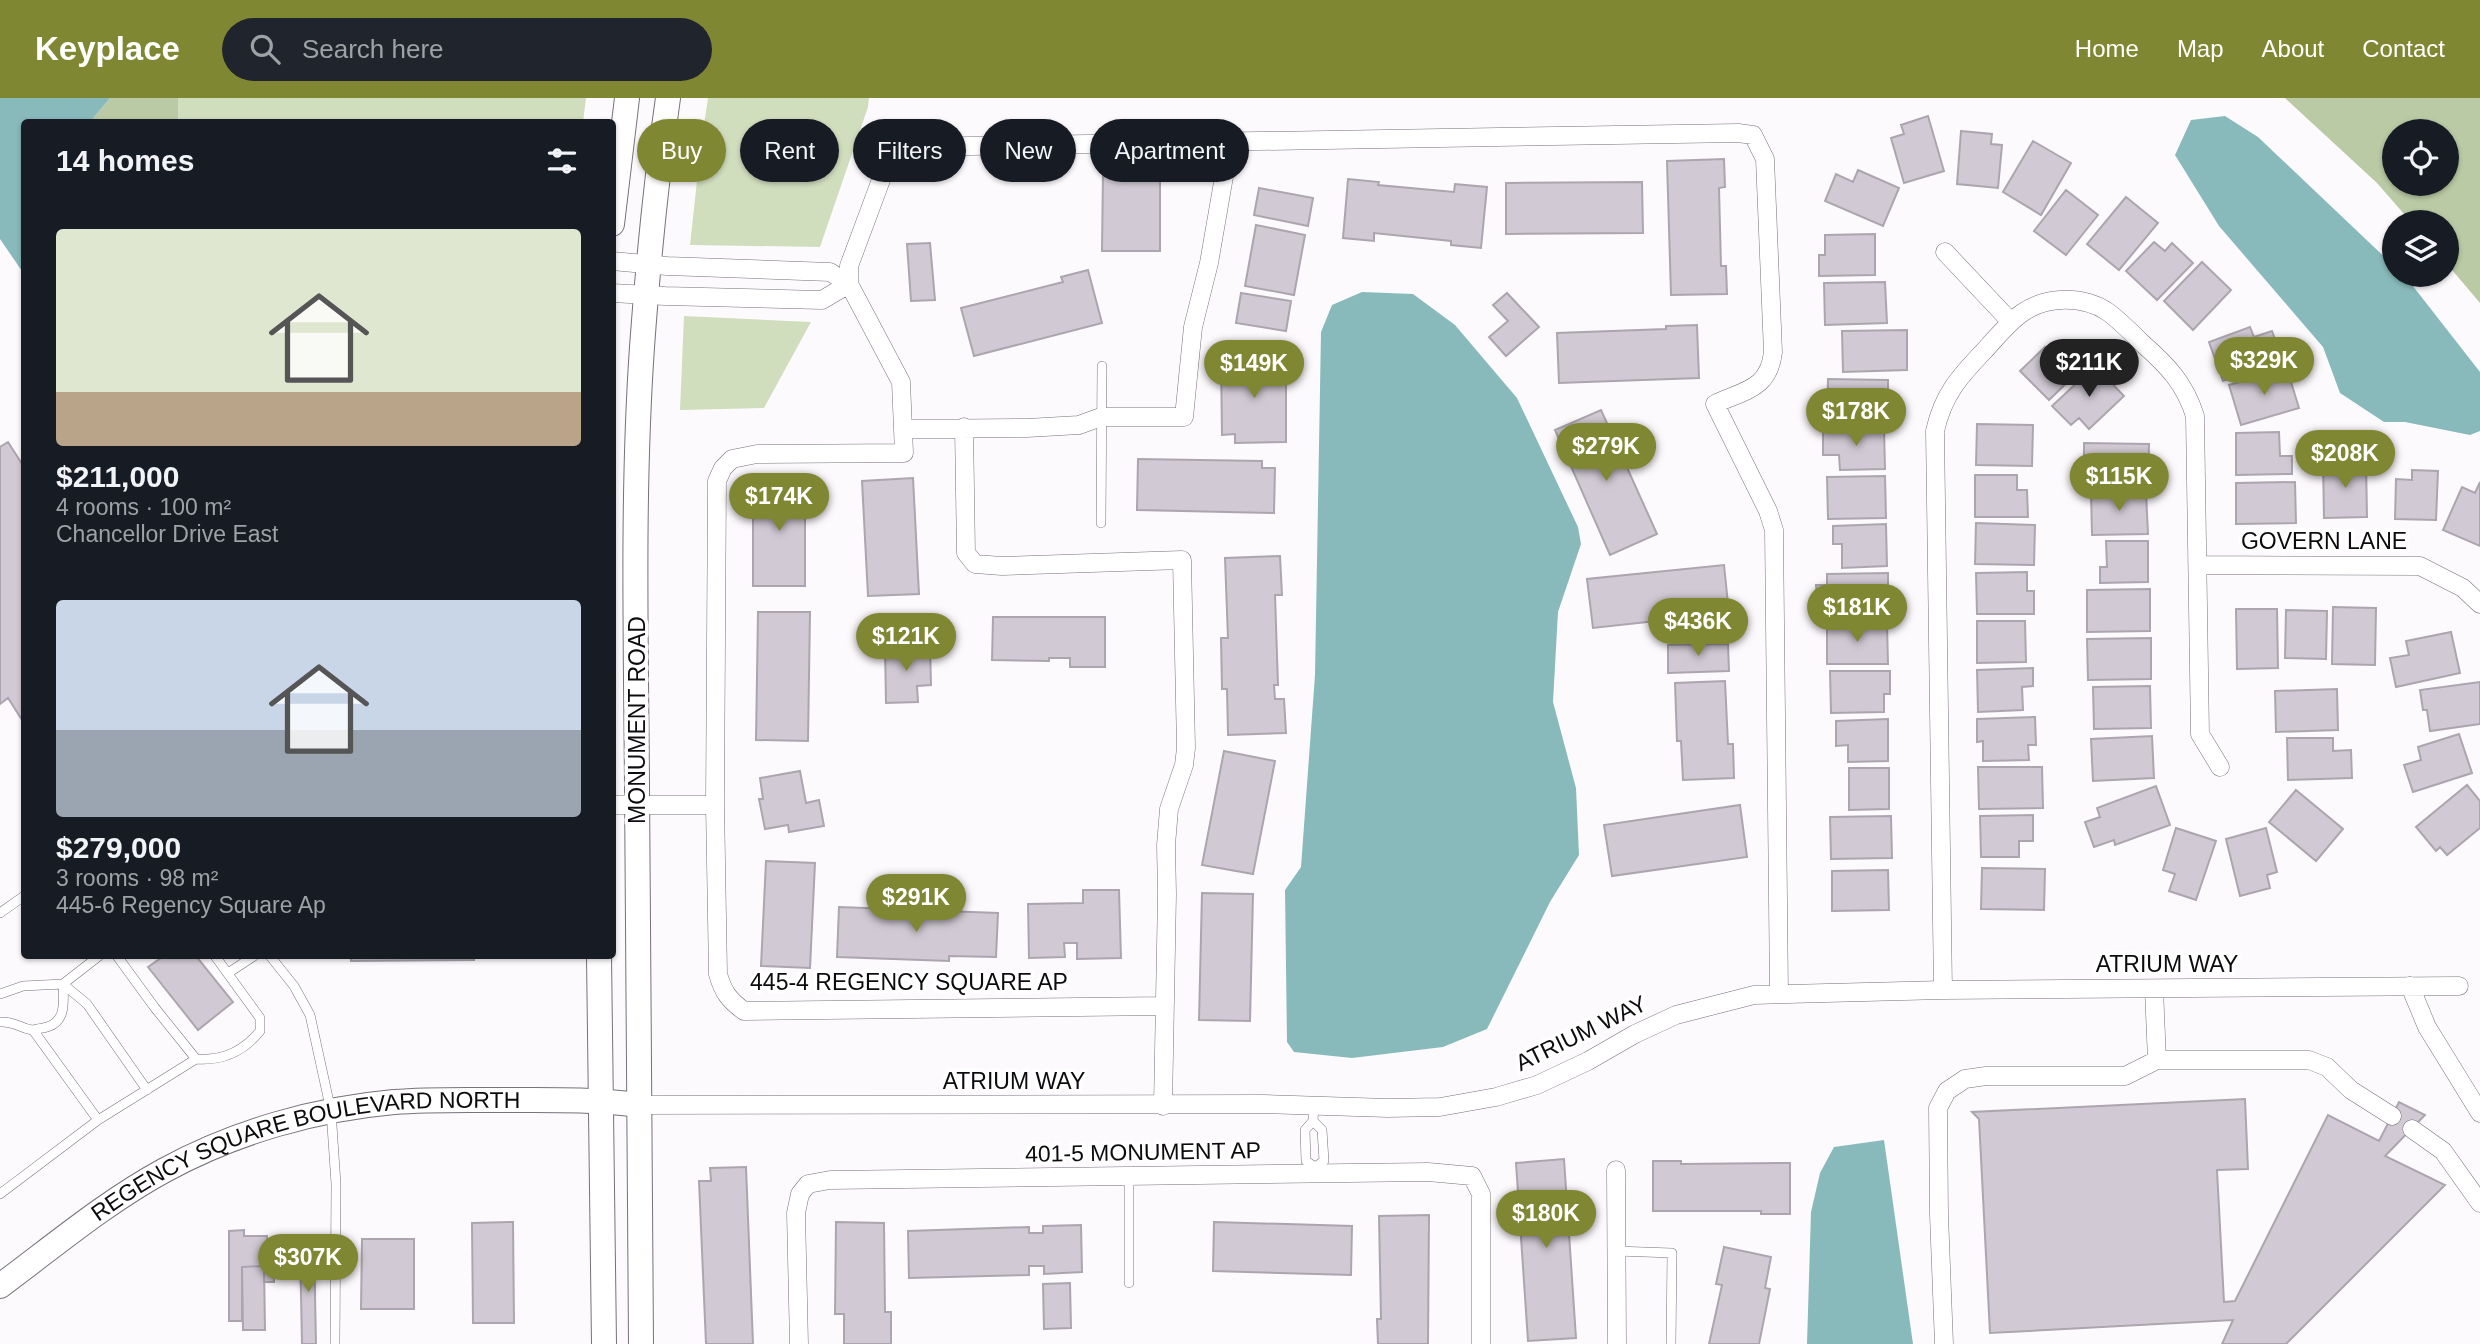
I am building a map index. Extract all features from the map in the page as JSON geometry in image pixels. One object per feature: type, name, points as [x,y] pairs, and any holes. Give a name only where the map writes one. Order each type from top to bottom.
[{"type":"main road","points":[[616,190],[627,98]]},
{"type":"main road","name":"MONUMENT ROAD","points":[[641,1344],[637,805],[638,436],[647,295],[668,98]]},
{"type":"main road","points":[[599,959],[604,1344]]},
{"type":"main road","name":"REGENCY SQUARE BOULEVARD NORTH","points":[[0,1286],[98,1212],[165,1170],[231,1140],[289,1121],[331,1111],[393,1102],[436,1100],[601,1100],[638,1105]]},
{"type":"street","points":[[1249,142],[1513,135],[1753,135],[1765,159],[1773,352],[1771,368],[1762,383],[1715,404],[1768,511],[1774,530],[1779,993]]},
{"type":"street","points":[[1090,144],[907,146],[891,153],[849,266],[849,284],[901,382],[904,429],[1079,425],[1101,417],[1184,417],[1193,327],[1209,263],[1223,182]]},
{"type":"street","points":[[1945,252],[2011,322]]},
{"type":"street","points":[[616,261],[831,272],[849,284]]},
{"type":"street","points":[[748,298],[749,269]]},
{"type":"street","points":[[616,293],[822,300],[849,284]]},
{"type":"street","points":[[1943,990],[1935,431],[1939,411],[1948,393],[2011,322],[2024,311],[2044,302],[2065,299],[2087,302],[2106,311],[2165,363],[2179,379],[2189,397],[2195,416],[2200,734],[2220,767]]},
{"type":"street","points":[[964,427],[966,553],[975,564],[1002,566],[1182,560],[1186,748],[1184,765],[1169,809],[1166,845],[1163,1106]]},
{"type":"street","name":"445-4 REGENCY SQUARE AP","points":[[904,429],[904,453],[757,454],[732,459],[723,468],[717,481],[715,805],[718,974],[723,991],[744,1011],[1163,1006]]},
{"type":"street","name":"GOVERN LANE","points":[[2199,565],[2420,566],[2463,588],[2480,604]]},
{"type":"street","points":[[616,804],[715,805]]},
{"type":"street","points":[[2410,986],[2427,1027],[2480,1113]]},
{"type":"street","name":"ATRIUM WAY","points":[[638,1105],[1163,1106],[1314,1113],[1440,1107],[1496,1097],[1537,1085],[1635,1034],[1676,1016],[1754,995],[1943,990],[2459,986]]},
{"type":"street","points":[[2154,989],[2157,1060]]},
{"type":"street","points":[[1944,1344],[1938,1108],[1947,1091],[1965,1079],[1986,1076],[2125,1076],[2157,1060],[2309,1060],[2327,1068],[2351,1090],[2392,1116]]},
{"type":"street","points":[[2412,1129],[2443,1151],[2480,1203]]},
{"type":"street","name":"401-5 MONUMENT AP","points":[[799,1344],[796,1213],[800,1194],[808,1184],[830,1180],[1129,1176],[1315,1170],[1429,1172],[1472,1176],[1481,1194],[1480,1344]]},
{"type":"street","points":[[1615,1170],[1617,1344]]},
{"type":"lane","points":[[1101,523],[1102,366]]},
{"type":"lane","points":[[0,913],[21,898]]},
{"type":"lane","points":[[0,994],[23,986],[63,984],[95,959]]},
{"type":"lane","points":[[119,959],[196,1059]]},
{"type":"lane","points":[[0,1194],[99,1120],[196,1059],[213,1060],[249,1045],[260,1031],[260,1018],[217,959]]},
{"type":"lane","points":[[228,973],[249,959]]},
{"type":"lane","points":[[273,959],[310,1016],[331,1111],[335,1184],[335,1344]]},
{"type":"lane","points":[[63,984],[87,1004],[147,1090]]},
{"type":"lane","points":[[33,1030],[51,1026],[58,1021],[64,1004],[63,984]]},
{"type":"lane","points":[[0,1022],[13,1021],[33,1030],[99,1120]]},
{"type":"lane","points":[[1314,1113],[1322,1130],[1324,1161],[1315,1170],[1306,1161],[1306,1130],[1314,1113]]},
{"type":"lane","points":[[1129,1176],[1129,1283]]},
{"type":"lane","points":[[1616,1251],[1672,1253],[1671,1344]]},
{"type":"green space","points":[[110,98],[178,98],[178,119],[92,119]]},
{"type":"green space","points":[[178,98],[586,98],[583,119],[178,119]]},
{"type":"green space","points":[[708,98],[869,98],[864,119],[853,119],[853,151],[820,247],[690,245],[697,182],[726,182],[726,119],[705,119]]},
{"type":"green space","points":[[2285,98],[2480,98],[2480,303],[2459,278],[2459,210],[2401,210],[2388,196],[2459,196],[2459,119],[2382,119],[2382,189]]},
{"type":"green space","points":[[684,316],[811,322],[764,408],[680,410]]},
{"type":"water","points":[[0,98],[110,98],[92,119],[21,119],[21,270],[0,239]]},
{"type":"water","points":[[2225,116],[2258,137],[2382,255],[2382,287],[2414,287],[2480,372],[2480,431],[2470,435],[2405,422],[2384,422],[2340,393],[2323,347],[2219,226],[2175,155],[2191,120]]},
{"type":"water","points":[[1362,292],[1413,294],[1455,325],[1517,398],[1578,527],[1581,544],[1558,612],[1553,702],[1576,788],[1579,855],[1550,902],[1487,1029],[1443,1047],[1352,1058],[1294,1052],[1287,1042],[1285,890],[1301,867],[1315,675],[1321,332],[1332,305]]},
{"type":"water","points":[[1884,1140],[1913,1344],[1807,1344],[1811,1212],[1820,1173],[1834,1147]]},
{"type":"building","points":[[1928,116],[1944,171],[1904,183],[1891,138],[1904,134],[1901,125]]},
{"type":"building","points":[[1961,131],[1992,134],[1991,144],[2002,145],[1998,188],[1957,184]]},
{"type":"building","points":[[2033,141],[2071,163],[2041,215],[2003,192]]},
{"type":"building","points":[[1724,159],[1725,187],[1719,188],[1721,266],[1726,266],[1727,294],[1671,295],[1667,161]]},
{"type":"building","points":[[1858,170],[1899,188],[1883,226],[1825,201],[1836,174],[1853,182]]},
{"type":"building","points":[[1348,179],[1379,182],[1378,185],[1454,192],[1455,184],[1487,187],[1481,248],[1451,245],[1451,241],[1374,233],[1374,241],[1343,238]]},
{"type":"building","points":[[1103,182],[1160,182],[1160,251],[1102,251]]},
{"type":"building","points":[[1642,182],[1643,233],[1506,234],[1506,183]]},
{"type":"building","points":[[1259,188],[1313,198],[1308,226],[1254,215]]},
{"type":"building","points":[[2066,190],[2098,215],[2066,255],[2034,231]]},
{"type":"building","points":[[2126,197],[2158,223],[2119,270],[2087,244]]},
{"type":"building","points":[[1256,225],[1305,235],[1294,295],[1245,286]]},
{"type":"building","points":[[1875,234],[1875,275],[1819,276],[1819,255],[1825,255],[1825,235]]},
{"type":"building","points":[[2154,242],[2165,251],[2172,243],[2193,263],[2157,300],[2126,271]]},
{"type":"building","points":[[930,243],[935,300],[911,301],[907,244]]},
{"type":"building","points":[[2202,262],[2231,290],[2193,330],[2164,301]]},
{"type":"building","points":[[1088,270],[1102,323],[974,356],[961,308],[1063,282],[1061,277]]},
{"type":"building","points":[[1885,282],[1887,323],[1825,325],[1824,283]]},
{"type":"building","points":[[1241,293],[1291,301],[1286,331],[1236,323]]},
{"type":"building","points":[[1507,293],[1539,327],[1506,356],[1489,337],[1508,321],[1493,305]]},
{"type":"building","points":[[1697,325],[1699,378],[1559,383],[1557,333],[1666,329],[1666,326]]},
{"type":"building","points":[[2250,327],[2254,337],[2272,331],[2282,359],[2223,381],[2209,342]]},
{"type":"building","points":[[1907,330],[1907,370],[1843,372],[1842,331]]},
{"type":"building","points":[[2045,347],[2056,358],[2064,351],[2081,369],[2049,400],[2020,371]]},
{"type":"building","points":[[1286,358],[1286,442],[1235,443],[1235,434],[1222,435],[1221,360]]},
{"type":"building","points":[[2095,366],[2124,396],[2089,429],[2079,418],[2071,425],[2052,406]]},
{"type":"building","points":[[2287,369],[2299,408],[2241,425],[2229,385]]},
{"type":"building","points":[[1828,379],[1888,380],[1888,422],[1827,421]]},
{"type":"building","points":[[1601,410],[1657,534],[1610,555],[1555,430]]},
{"type":"building","points":[[1977,424],[2033,425],[2032,466],[1976,465]]},
{"type":"building","points":[[1884,428],[1885,469],[1840,470],[1839,455],[1823,455],[1823,429]]},
{"type":"building","points":[[2279,432],[2280,456],[2292,456],[2292,474],[2236,475],[2236,433]]},
{"type":"building","points":[[8,442],[21,462],[21,718],[8,698],[0,704],[0,447]]},
{"type":"building","points":[[2084,443],[2149,444],[2148,486],[2084,485]]},
{"type":"building","points":[[1138,459],[1262,461],[1262,468],[1275,468],[1274,513],[1137,510]]},
{"type":"building","points":[[2366,461],[2367,517],[2324,518],[2323,462]]},
{"type":"building","points":[[2412,470],[2438,471],[2436,520],[2395,519],[2396,479],[2412,480]]},
{"type":"building","points":[[1975,475],[2017,475],[2017,490],[2027,490],[2028,517],[1975,517]]},
{"type":"building","points":[[1885,476],[1886,518],[1828,519],[1827,477]]},
{"type":"building","points":[[913,478],[919,594],[868,596],[862,481]]},
{"type":"building","points":[[805,479],[805,586],[753,586],[753,480]]},
{"type":"building","points":[[2295,482],[2296,523],[2236,524],[2236,483]]},
{"type":"building","points":[[2480,482],[2480,546],[2443,530],[2462,487],[2475,493]]},
{"type":"building","points":[[2091,492],[2146,492],[2148,534],[2092,535]]},
{"type":"building","points":[[1976,523],[2035,525],[2034,565],[1975,564]]},
{"type":"building","points":[[1886,524],[1887,566],[1842,568],[1842,544],[1833,544],[1833,526]]},
{"type":"building","points":[[2106,541],[2148,541],[2148,582],[2100,583],[2100,567],[2107,567]]},
{"type":"building","points":[[1280,556],[1282,595],[1275,595],[1278,685],[1274,685],[1275,699],[1284,699],[1286,733],[1228,735],[1227,689],[1222,689],[1221,638],[1228,638],[1225,558]]},
{"type":"building","points":[[1724,565],[1729,613],[1593,628],[1587,579]]},
{"type":"building","points":[[2027,572],[2027,591],[2034,591],[2034,614],[1977,614],[1976,573]]},
{"type":"building","points":[[1888,573],[1888,615],[1827,616],[1826,600],[1817,600],[1816,585],[1827,585],[1827,574]]},
{"type":"building","points":[[2150,589],[2150,631],[2087,632],[2087,590]]},
{"type":"building","points":[[2333,607],[2376,608],[2375,665],[2332,664]]},
{"type":"building","points":[[2236,609],[2277,609],[2278,668],[2237,669]]},
{"type":"building","points":[[2286,610],[2327,611],[2326,659],[2285,658]]},
{"type":"building","points":[[758,612],[810,612],[808,741],[756,740]]},
{"type":"building","points":[[993,617],[1105,617],[1105,667],[1070,667],[1070,658],[1049,658],[1049,661],[992,660]]},
{"type":"building","points":[[1977,621],[2025,621],[2026,662],[1977,663]]},
{"type":"building","points":[[1827,623],[1887,623],[1888,664],[1827,664]]},
{"type":"building","points":[[2451,632],[2460,673],[2396,687],[2390,658],[2409,655],[2406,641]]},
{"type":"building","points":[[2151,638],[2151,679],[2088,680],[2087,639]]},
{"type":"building","points":[[1728,644],[1729,671],[1668,673],[1668,645]]},
{"type":"building","points":[[930,647],[931,685],[917,686],[918,702],[886,703],[885,648]]},
{"type":"building","points":[[2033,668],[2033,686],[2022,687],[2023,710],[1978,712],[1977,670]]},
{"type":"building","points":[[1830,671],[1890,671],[1890,694],[1884,694],[1884,712],[1831,713]]},
{"type":"building","points":[[1725,681],[1728,744],[1733,744],[1734,778],[1683,780],[1681,741],[1677,741],[1675,683]]},
{"type":"building","points":[[2480,682],[2480,724],[2430,731],[2420,690]]},
{"type":"building","points":[[2150,686],[2151,728],[2094,729],[2093,687]]},
{"type":"building","points":[[2337,689],[2338,730],[2276,732],[2275,691]]},
{"type":"building","points":[[2035,717],[2036,745],[2028,745],[2029,760],[1983,761],[1983,741],[1977,742],[1977,719]]},
{"type":"building","points":[[1888,719],[1888,761],[1848,762],[1848,745],[1836,746],[1836,721]]},
{"type":"building","points":[[2459,734],[2472,773],[2413,792],[2404,765],[2421,760],[2418,747]]},
{"type":"building","points":[[2152,736],[2154,778],[2093,781],[2091,739]]},
{"type":"building","points":[[2287,738],[2333,738],[2333,751],[2351,750],[2352,778],[2288,780]]},
{"type":"building","points":[[1224,751],[1275,761],[1253,874],[1202,865]]},
{"type":"building","points":[[1978,767],[2042,767],[2043,808],[1979,809]]},
{"type":"building","points":[[1849,768],[1889,768],[1889,809],[1849,810]]},
{"type":"building","points":[[800,771],[806,803],[819,800],[824,826],[789,832],[788,825],[765,829],[759,799],[763,799],[760,778]]},
{"type":"building","points":[[2467,785],[2480,801],[2480,828],[2447,855],[2440,847],[2436,851],[2416,827]]},
{"type":"building","points":[[2156,786],[2170,825],[2115,845],[2114,840],[2094,847],[2085,822],[2100,817],[2097,808]]},
{"type":"building","points":[[2296,790],[2343,829],[2316,861],[2269,822]]},
{"type":"building","points":[[1740,805],[1747,857],[1612,876],[1604,825]]},
{"type":"building","points":[[2033,815],[2033,841],[2019,841],[2019,857],[1981,857],[1980,816]]},
{"type":"building","points":[[1891,816],[1892,858],[1831,859],[1830,817]]},
{"type":"building","points":[[2176,828],[2216,841],[2196,900],[2169,891],[2175,874],[2163,870]]},
{"type":"building","points":[[2266,828],[2277,872],[2267,875],[2270,888],[2240,896],[2226,839]]},
{"type":"building","points":[[766,861],[815,863],[810,968],[761,966]]},
{"type":"building","points":[[1982,868],[2045,869],[2044,910],[1981,909]]},
{"type":"building","points":[[1888,870],[1889,910],[1832,911],[1832,871]]},
{"type":"building","points":[[1083,890],[1119,890],[1121,958],[1077,959],[1077,943],[1064,943],[1065,957],[1029,958],[1028,904],[1083,903]]},
{"type":"building","points":[[1202,893],[1253,894],[1250,1021],[1199,1020]]},
{"type":"building","points":[[839,907],[998,913],[996,957],[949,956],[949,961],[837,957]]},
{"type":"building","points":[[160,959],[198,959],[233,1002],[198,1030],[148,967]]},
{"type":"building","points":[[351,959],[474,959],[474,960]]},
{"type":"building","points":[[2245,1099],[2248,1169],[2217,1170],[2224,1302],[2235,1301],[2328,1115],[2379,1141],[2399,1102],[2425,1115],[2385,1156],[2445,1185],[2286,1344],[2222,1344],[2233,1320],[1990,1333],[1979,1119],[1972,1112]]},
{"type":"building","points":[[1564,1159],[1576,1338],[1528,1341],[1516,1163]]},
{"type":"building","points":[[1653,1161],[1681,1161],[1681,1164],[1790,1163],[1790,1214],[1761,1214],[1761,1211],[1653,1211]]},
{"type":"building","points":[[746,1167],[753,1344],[706,1344],[699,1181],[711,1181],[710,1168]]},
{"type":"building","points":[[1429,1215],[1428,1344],[1378,1344],[1377,1319],[1381,1319],[1379,1216]]},
{"type":"building","points":[[513,1222],[514,1323],[473,1323],[472,1223]]},
{"type":"building","points":[[836,1222],[884,1223],[885,1312],[891,1312],[891,1344],[844,1344],[844,1314],[835,1314]]},
{"type":"building","points":[[1214,1222],[1352,1226],[1351,1275],[1213,1271]]},
{"type":"building","points":[[1081,1225],[1082,1272],[1044,1274],[1044,1266],[1029,1266],[1029,1275],[909,1278],[908,1231],[1029,1227],[1029,1233],[1043,1233],[1043,1226]]},
{"type":"building","points":[[244,1230],[244,1236],[267,1236],[268,1263],[274,1263],[274,1282],[264,1282],[264,1266],[242,1267],[242,1321],[229,1321],[229,1231]]},
{"type":"building","points":[[362,1239],[414,1239],[414,1309],[361,1309]]},
{"type":"building","points":[[300,1243],[314,1243],[316,1344],[302,1344]]},
{"type":"building","points":[[1724,1247],[1771,1257],[1765,1288],[1770,1289],[1759,1344],[1709,1344],[1722,1285],[1716,1284]]},
{"type":"building","points":[[264,1266],[265,1330],[243,1330],[242,1267]]},
{"type":"building","points":[[1070,1283],[1071,1328],[1044,1329],[1043,1284]]}]
